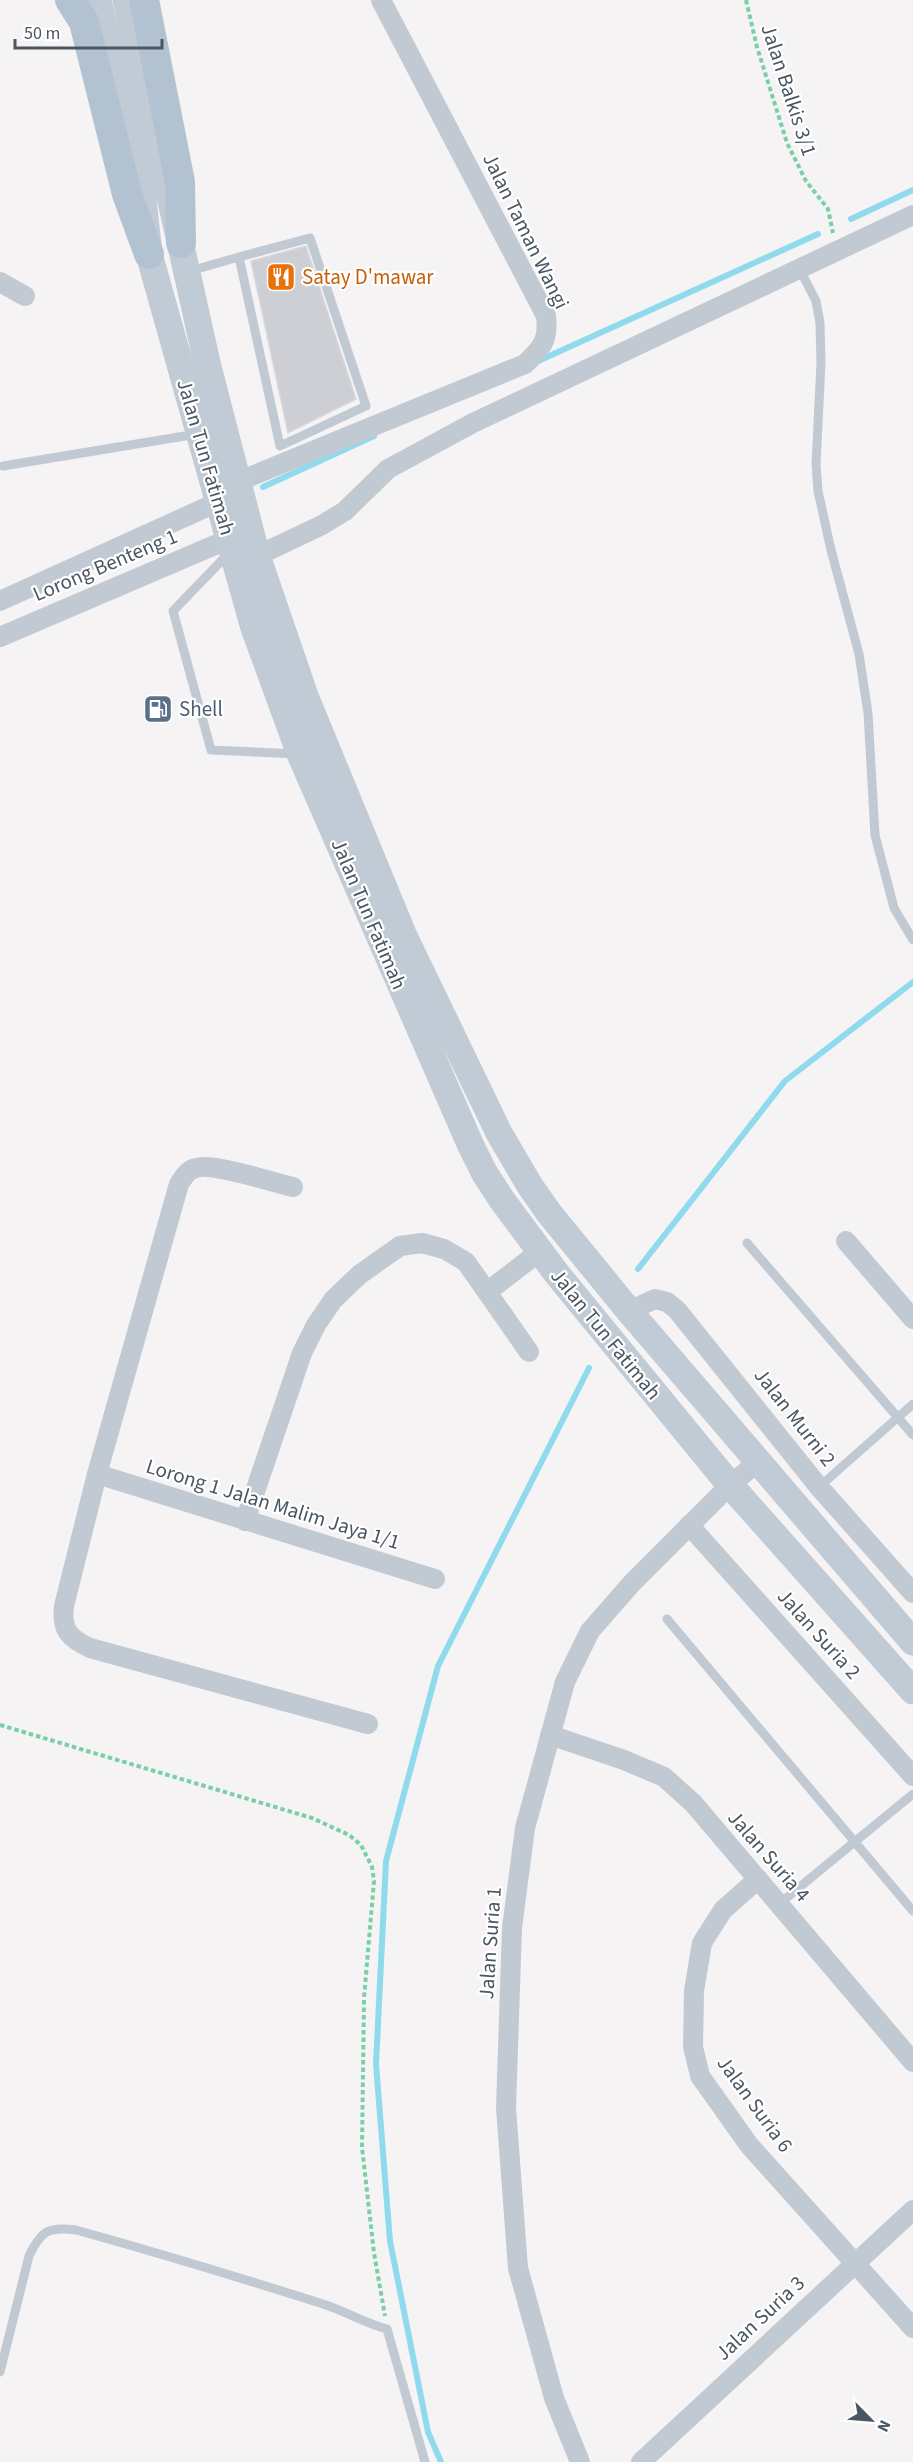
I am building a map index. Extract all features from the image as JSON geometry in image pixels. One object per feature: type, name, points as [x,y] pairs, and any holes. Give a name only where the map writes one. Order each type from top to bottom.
[{"type":"main road","points":[[70,0],[84,22],[128,194],[149,254]]},
{"type":"main road","name":"Jalan Tun Fatimah","points":[[98,0],[142,190],[149,254],[218,502],[305,696],[403,934],[499,1132],[530,1186],[549,1213],[629,1311],[913,1642]]},
{"type":"main road","name":"Jalan Tun Fatimah","points":[[126,0],[208,367],[237,482],[239,548],[254,628],[300,754],[471,1146],[485,1174],[539,1252],[730,1485],[913,1691]]},
{"type":"main road","points":[[144,0],[180,182],[181,243]]},
{"type":"street","name":"Jalan Taman Wangi","points":[[237,482],[525,364],[540,351],[548,333],[546,316],[381,0]]},
{"type":"street","name":"Lorong Benteng 1","points":[[0,637],[239,548],[322,525],[345,511],[388,469],[474,423],[913,215]]},
{"type":"street","points":[[0,282],[25,296]]},
{"type":"street","points":[[0,601],[218,502]]},
{"type":"street","points":[[293,1187],[211,1167],[197,1167],[186,1172],[179,1184],[97,1474],[63,1606],[62,1620],[68,1633],[77,1642],[90,1648],[368,1724]]},
{"type":"street","points":[[846,1241],[913,1318]]},
{"type":"street","points":[[245,1521],[302,1353],[316,1324],[333,1300],[359,1275],[400,1246],[422,1243],[444,1249],[465,1262],[529,1352]]},
{"type":"street","points":[[487,1292],[539,1252]]},
{"type":"street","name":"Jalan Murni 2","points":[[629,1311],[655,1299],[667,1302],[677,1310],[819,1487],[913,1593]]},
{"type":"street","name":"Jalan Suria 1","points":[[580,2462],[554,2398],[518,2268],[506,2108],[512,1928],[525,1828],[565,1682],[590,1631],[632,1582],[730,1485],[758,1462]]},
{"type":"street","name":"Lorong 1 Jalan Malim Jaya 1/1","points":[[97,1474],[435,1579]]},
{"type":"street","name":"Jalan Suria 2","points":[[689,1525],[913,1776]]},
{"type":"street","name":"Jalan Suria 4","points":[[550,1736],[624,1760],[664,1777],[693,1803],[913,2062]]},
{"type":"street","name":"Jalan Suria 6","points":[[758,1879],[723,1910],[702,1943],[694,1991],[693,2048],[699,2076],[749,2145],[913,2328]]},
{"type":"street","name":"Jalan Suria 3","points":[[640,2462],[913,2210]]},
{"type":"lane","points":[[188,272],[239,257],[310,238],[366,406],[280,446],[239,257]]},
{"type":"lane","points":[[800,268],[816,301],[820,323],[821,363],[816,454],[818,491],[859,654],[868,713],[875,836],[894,908],[913,940]]},
{"type":"lane","points":[[3,466],[199,433]]},
{"type":"lane","points":[[239,548],[173,611],[211,750],[300,754]]},
{"type":"lane","points":[[747,1243],[913,1435]]},
{"type":"lane","points":[[819,1487],[913,1404]]},
{"type":"lane","points":[[667,1619],[913,1911]]},
{"type":"lane","points":[[779,1904],[913,1794]]},
{"type":"lane","points":[[0,2372],[29,2256],[37,2240],[47,2230],[60,2228],[76,2230],[334,2307],[373,2326],[387,2329],[425,2462]]},
{"type":"path","name":"Jalan Balkis 3/1","points":[[746,0],[757,46],[787,143],[806,181],[828,209],[837,251]]},
{"type":"path","points":[[0,1725],[312,1818],[349,1835],[361,1845],[368,1856],[374,1881],[364,1998],[362,2147],[374,2253],[387,2329]]},
{"type":"building","points":[[306,246],[356,399],[288,433],[251,261]]},
{"type":"waterway","points":[[851,219],[913,190]]},
{"type":"waterway","points":[[536,362],[818,234]]},
{"type":"waterway","points":[[263,487],[374,436]]},
{"type":"waterway","points":[[638,1269],[785,1081],[913,982]]},
{"type":"waterway","points":[[441,2462],[428,2432],[390,2241],[376,2064],[386,1861],[438,1666],[589,1368]]},
{"type":"place","name":"Satay D'mawar","points":[[281,277]]},
{"type":"place","name":"Shell","points":[[158,709]]}]
